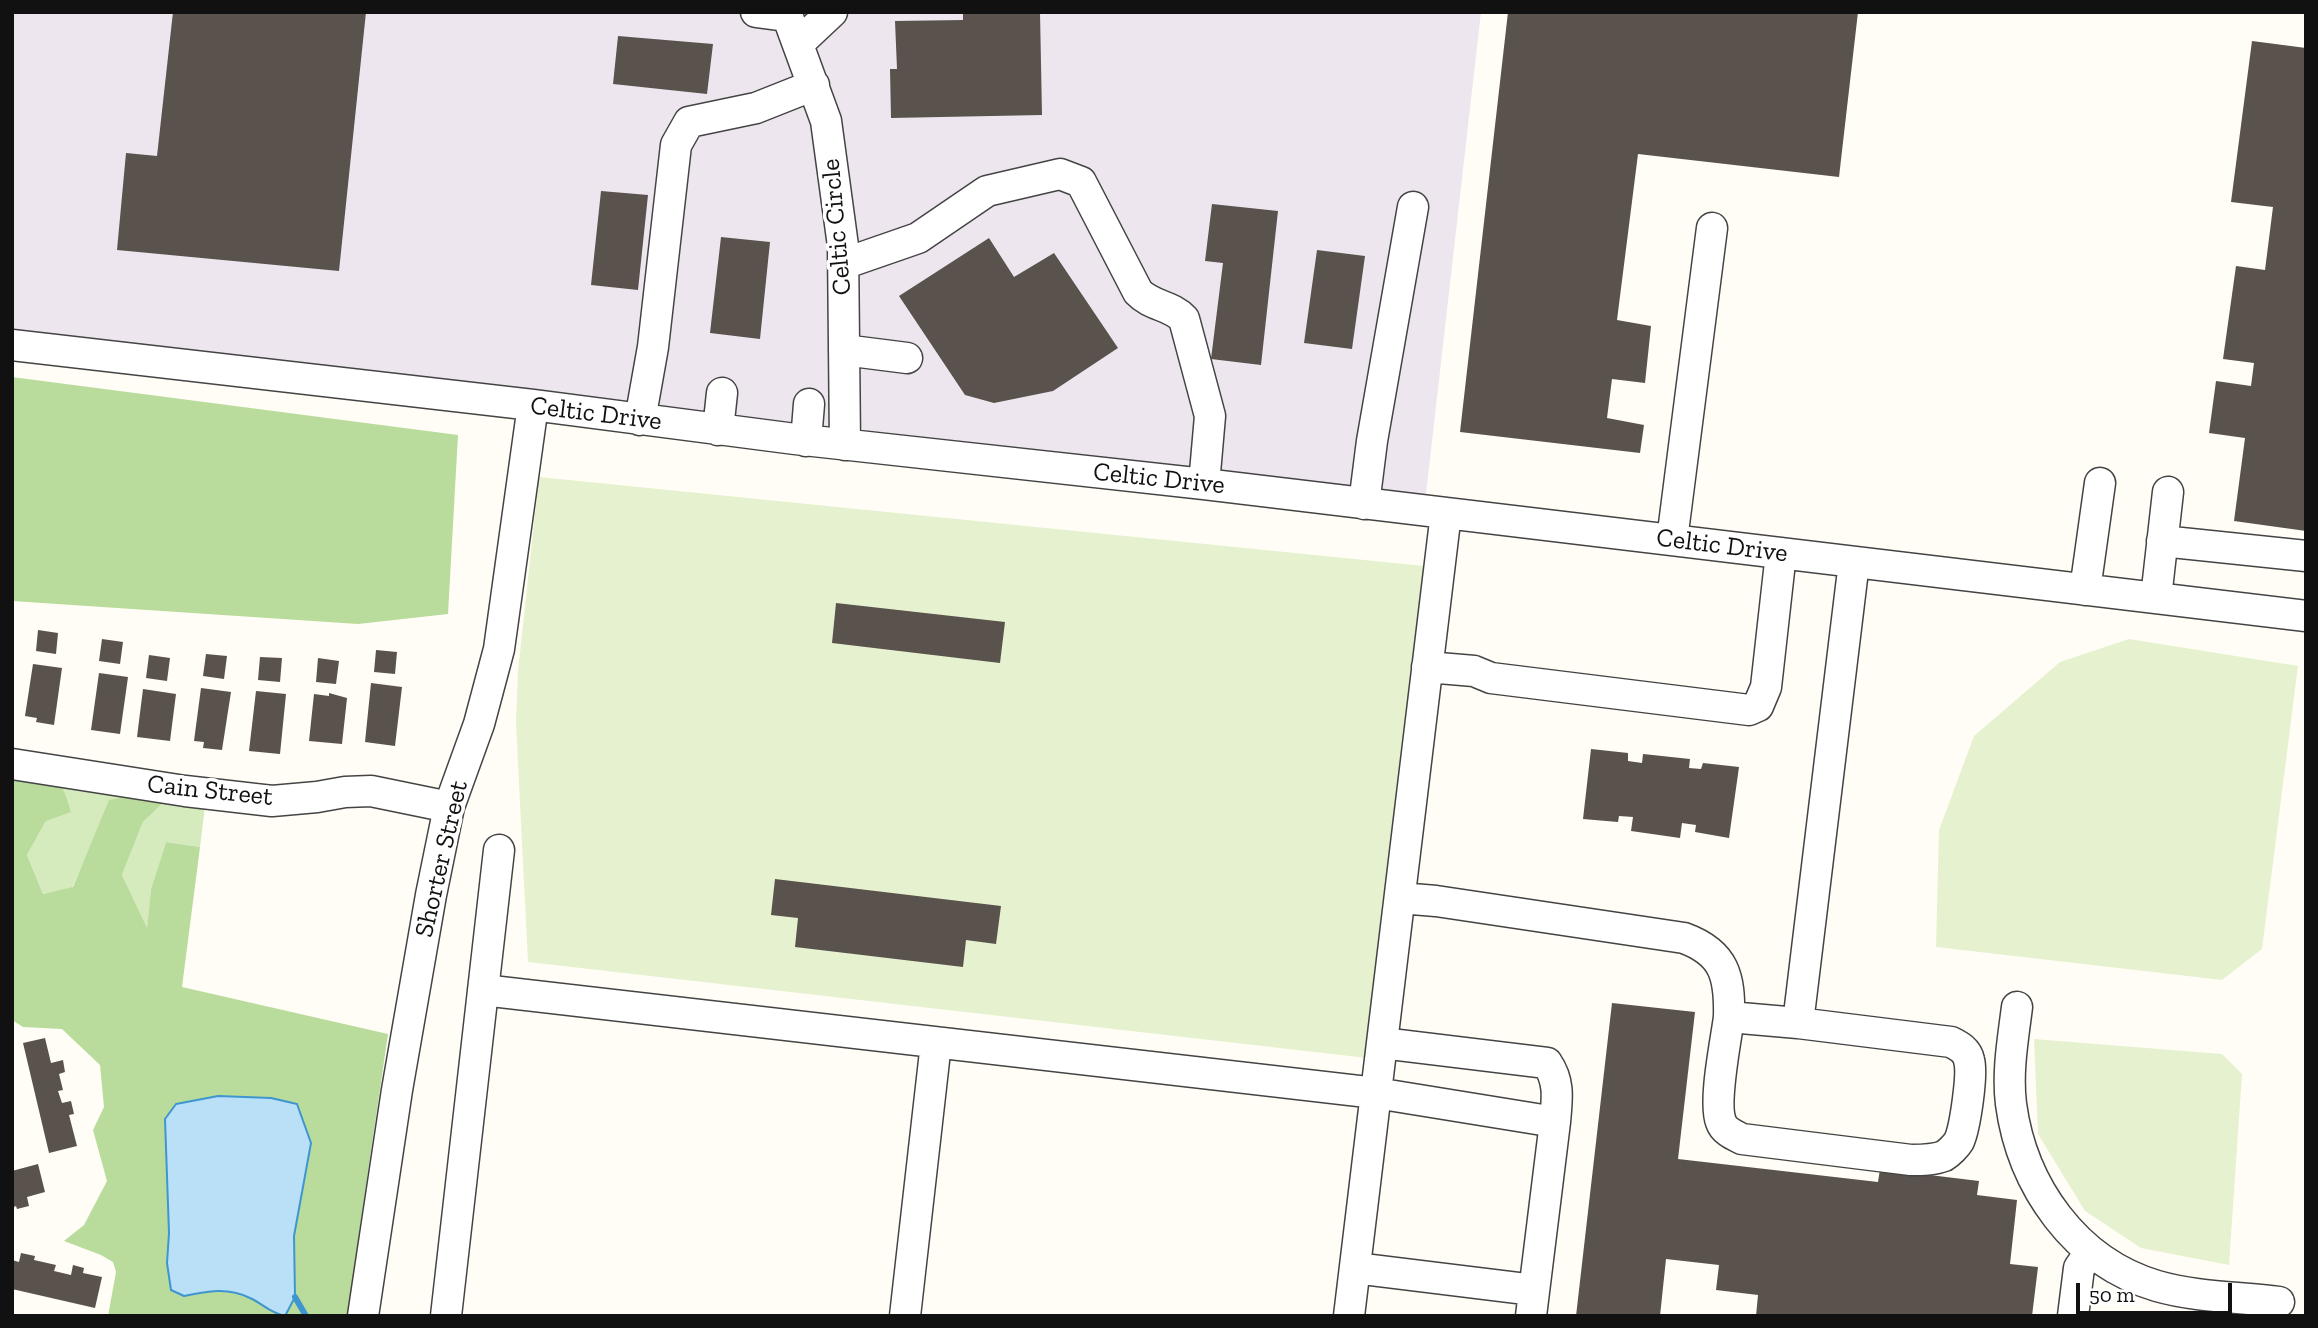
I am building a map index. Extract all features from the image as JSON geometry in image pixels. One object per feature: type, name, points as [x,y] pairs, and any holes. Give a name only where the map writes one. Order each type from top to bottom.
[{"type":"street","points":[[756,12],[786,14]]},
{"type":"street","points":[[799,43],[832,12]]},
{"type":"street","name":"Celtic Circle","points":[[786,14],[827,121],[834,255],[844,350],[845,445]]},
{"type":"street","points":[[640,420],[653,347],[676,145],[681,134],[689,122],[755,108],[814,85]]},
{"type":"street","points":[[834,255],[918,238],[987,191],[1060,174],[1081,182],[1138,292],[1146,300],[1177,311],[1184,319],[1210,416],[1204,484]]},
{"type":"street","points":[[1364,504],[1372,441],[1413,207]]},
{"type":"street","points":[[1672,540],[1712,228]]},
{"type":"street","name":"Celtic Drive","points":[[12,345],[533,405],[806,441],[1204,484],[2306,616]]},
{"type":"street","points":[[844,350],[907,358]]},
{"type":"street","points":[[718,430],[722,393]]},
{"type":"street","points":[[806,441],[809,404]]},
{"type":"street","name":"Shorter Street","points":[[363,1316],[397,1090],[449,807],[479,724],[499,649],[533,405]]},
{"type":"street","points":[[2085,590],[2100,483]]},
{"type":"street","points":[[2156,598],[2168,492]]},
{"type":"street","points":[[1349,1316],[1446,513]]},
{"type":"street","points":[[2162,541],[2306,556]]},
{"type":"street","points":[[1427,667],[1474,671],[1491,678],[1749,710],[1758,706],[1766,687],[1781,553]]},
{"type":"street","points":[[1798,1023],[1854,562]]},
{"type":"street","name":"Cain Street","points":[[12,764],[185,791],[272,801],[371,791],[449,807]]},
{"type":"street","points":[[446,1316],[499,850]]},
{"type":"street","points":[[1399,898],[1437,901],[1684,938],[1703,945],[1717,958],[1726,974],[1730,990],[1718,1108],[1721,1125],[1742,1139],[1911,1160],[1944,1156],[1957,1144],[1963,1128],[1969,1080],[1969,1060],[1964,1049],[1951,1042],[1729,1017]]},
{"type":"street","points":[[483,990],[1376,1093],[1555,1122]]},
{"type":"street","points":[[2017,1007],[2011,1060],[2011,1102],[2020,1147],[2036,1184],[2058,1219],[2090,1252],[2118,1270],[2156,1286],[2279,1302]]},
{"type":"street","points":[[905,1316],[936,1042]]},
{"type":"street","points":[[1355,1268],[1533,1303],[1555,1122],[1556,1076],[1547,1063],[1382,1043]]},
{"type":"street","points":[[2073,1316],[2079,1268],[2090,1252]]},
{"type":"shaded area","points":[[12,12],[1481,12],[1426,494],[12,333]]},
{"type":"green space","points":[[12,377],[458,435],[448,614],[358,624],[12,601]]},
{"type":"green space","points":[[539,477],[1424,566],[1367,1058],[528,962],[516,723],[518,671]]},
{"type":"green space","points":[[2129,639],[2298,666],[2262,949],[2222,980],[1936,947],[1939,830],[1974,736],[2060,662]]},
{"type":"green space","points":[[12,774],[52,778],[63,789],[71,812],[46,821],[27,855],[43,894],[73,887],[109,800],[140,794],[166,800],[143,822],[122,875],[147,928],[151,889],[166,842],[200,847],[182,987],[388,1034],[347,1316],[108,1316],[116,1272],[113,1262],[64,1241],[84,1225],[107,1181],[93,1130],[104,1107],[100,1065],[62,1029],[23,1027],[12,1020]]},
{"type":"green space","points":[[50,776],[140,794],[88,852],[72,888],[43,894],[27,855],[46,821]]},
{"type":"green space","points":[[166,800],[205,806],[200,847],[166,842],[151,889],[147,929],[122,875],[143,822]]},
{"type":"green space","points":[[2034,1039],[2222,1054],[2242,1074],[2229,1265],[2141,1248],[2085,1211],[2038,1134]]},
{"type":"water","points":[[218,1096],[271,1098],[297,1104],[311,1143],[294,1236],[295,1297],[285,1316],[234,1292],[184,1296],[171,1290],[167,1263],[169,1233],[165,1119],[176,1104]]},
{"type":"building","points":[[173,12],[366,12],[339,271],[117,250],[126,153],[157,156]]},
{"type":"building","points":[[963,12],[1040,12],[1042,115],[891,118],[890,69],[897,69],[895,21],[963,20]]},
{"type":"building","points":[[1508,12],[1858,12],[1839,177],[1638,154],[1617,320],[1651,326],[1645,383],[1612,379],[1607,418],[1644,425],[1640,453],[1460,432]]},
{"type":"building","points":[[618,36],[713,44],[707,94],[613,84]]},
{"type":"building","points":[[2252,41],[2306,48],[2306,531],[2234,521],[2245,438],[2209,433],[2216,381],[2251,386],[2254,363],[2223,359],[2236,266],[2265,270],[2273,207],[2231,202]]},
{"type":"building","points":[[601,191],[648,195],[638,290],[591,285]]},
{"type":"building","points":[[1212,204],[1278,211],[1261,365],[1211,359],[1223,263],[1205,261]]},
{"type":"building","points":[[721,237],[770,242],[760,339],[710,333]]},
{"type":"building","points":[[989,238],[1014,277],[1054,253],[1118,348],[1053,391],[994,403],[965,395],[899,296]]},
{"type":"building","points":[[1317,250],[1365,256],[1352,349],[1304,343]]},
{"type":"building","points":[[836,603],[1005,622],[1000,663],[832,643]]},
{"type":"building","points":[[38,630],[58,633],[56,654],[36,651]]},
{"type":"building","points":[[102,639],[123,642],[120,664],[99,661]]},
{"type":"building","points":[[376,650],[397,652],[395,674],[374,672]]},
{"type":"building","points":[[206,654],[227,656],[224,679],[203,676]]},
{"type":"building","points":[[149,655],[170,658],[167,681],[146,678]]},
{"type":"building","points":[[260,657],[282,658],[280,682],[258,680]]},
{"type":"building","points":[[318,658],[339,661],[336,684],[316,682]]},
{"type":"building","points":[[33,664],[62,668],[54,725],[36,722],[37,718],[25,716]]},
{"type":"building","points":[[99,673],[128,677],[120,734],[91,730]]},
{"type":"building","points":[[371,683],[402,687],[395,746],[365,742]]},
{"type":"building","points":[[201,688],[231,692],[222,750],[203,748],[204,742],[194,741]]},
{"type":"building","points":[[143,689],[176,694],[170,741],[137,737]]},
{"type":"building","points":[[256,691],[286,694],[280,754],[249,751]]},
{"type":"building","points":[[329,693],[347,698],[342,744],[309,741],[314,694],[329,696]]},
{"type":"building","points":[[1591,749],[1628,753],[1628,761],[1642,763],[1643,754],[1690,759],[1689,768],[1701,769],[1703,763],[1739,767],[1729,838],[1695,832],[1696,825],[1682,823],[1680,838],[1631,831],[1633,817],[1619,816],[1618,822],[1583,819]]},
{"type":"building","points":[[775,879],[1001,906],[996,944],[966,940],[963,967],[795,947],[798,918],[771,915]]},
{"type":"building","points":[[1612,1003],[1695,1012],[1678,1159],[1878,1182],[1880,1169],[1979,1181],[1977,1195],[2017,1200],[2010,1264],[2038,1267],[2032,1316],[1756,1316],[1758,1295],[1716,1290],[1719,1265],[1666,1259],[1660,1316],[1576,1316]]},
{"type":"building","points":[[45,1038],[51,1063],[63,1060],[65,1072],[59,1074],[63,1090],[58,1091],[62,1103],[71,1101],[74,1114],[69,1115],[77,1146],[49,1153],[23,1043]]},
{"type":"building","points":[[38,1164],[45,1192],[27,1197],[29,1206],[12,1208],[12,1171]]},
{"type":"building","points":[[21,1253],[35,1256],[34,1260],[56,1265],[54,1271],[71,1275],[73,1265],[84,1268],[83,1273],[102,1277],[95,1308],[12,1289],[12,1260],[19,1262]]},
{"type":"waterway","points":[[295,1297],[306,1316]]}]
